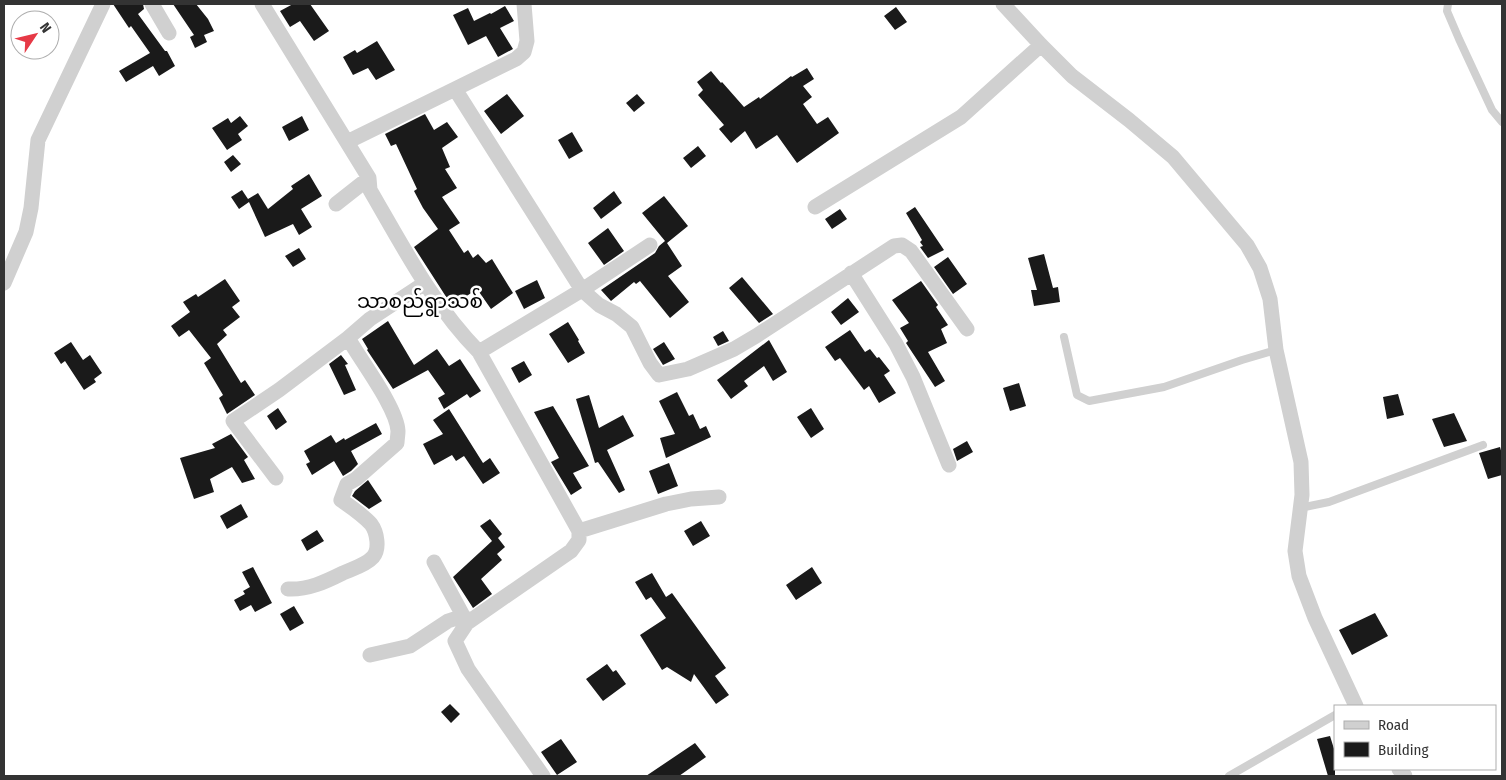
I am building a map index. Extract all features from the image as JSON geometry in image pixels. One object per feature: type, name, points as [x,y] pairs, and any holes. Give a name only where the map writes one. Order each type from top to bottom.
[{"type":"street","points":[[4,283],[26,232],[31,208],[38,140],[103,4]]},
{"type":"street","points":[[152,4],[169,33]]},
{"type":"street","points":[[262,4],[369,178],[370,190],[425,282],[466,338],[479,352],[579,531],[579,540],[571,551],[466,621],[454,641],[468,669],[543,776]]},
{"type":"street","points":[[347,142],[516,59],[524,52],[527,41],[524,4]]},
{"type":"street","points":[[1003,4],[1040,45],[1072,76],[1173,157],[1246,246],[1260,268],[1270,299],[1276,350],[1301,462],[1302,495],[1295,550],[1299,576],[1353,705]]},
{"type":"street","points":[[814,206],[961,117],[1040,45]]},
{"type":"street","points":[[455,89],[582,290],[599,305],[616,314],[632,327],[650,363],[659,374],[688,370],[734,349],[894,246],[902,244],[911,250],[967,329]]},
{"type":"street","points":[[336,204],[369,178]]},
{"type":"street","points":[[479,352],[582,290],[650,244]]},
{"type":"street","points":[[852,273],[896,344],[913,377],[949,465]]},
{"type":"street","points":[[276,478],[233,421],[279,390],[370,319],[425,282]]},
{"type":"street","points":[[288,590],[300,590],[319,584],[363,564],[374,556],[377,547],[372,525],[341,500],[346,484],[356,479],[397,443],[398,431],[392,410],[348,338]]},
{"type":"street","points":[[579,531],[666,504],[691,499],[719,497]]},
{"type":"street","points":[[434,562],[466,621]]},
{"type":"street","points":[[370,655],[410,646],[448,621],[454,619],[466,621]]},
{"type":"lane","points":[[1448,4],[1447,11],[1459,39],[1492,110],[1502,122]]},
{"type":"lane","points":[[1064,337],[1077,395],[1089,401],[1164,387],[1276,350]]},
{"type":"lane","points":[[1300,508],[1329,502],[1483,445]]},
{"type":"lane","points":[[1229,776],[1334,716]]},
{"type":"building","points":[[113,4],[143,4],[144,9],[138,14],[165,51],[167,51],[175,66],[159,76],[153,66],[126,82],[119,71],[150,53],[131,26],[129,28]]},
{"type":"building","points":[[173,4],[196,4],[208,19],[214,31],[204,35],[207,42],[195,48],[190,37],[194,35]]},
{"type":"building","points":[[293,4],[310,4],[329,31],[314,41],[300,21],[290,27],[280,11]]},
{"type":"building","points":[[505,6],[514,21],[500,28],[513,49],[498,57],[486,36],[468,45],[453,15],[468,8],[474,21]]},
{"type":"building","points":[[896,7],[907,22],[895,30],[884,16]]},
{"type":"building","points":[[377,41],[395,70],[376,80],[368,68],[353,75],[343,57],[355,50],[357,53]]},
{"type":"building","points":[[807,68],[814,79],[803,86],[812,97],[803,104],[817,124],[828,117],[839,133],[797,163],[777,135],[756,149],[745,131],[731,143],[719,129],[724,125],[698,95],[703,90],[697,82],[711,71],[744,107],[759,97],[760,99],[791,76]]},
{"type":"building","points":[[507,94],[524,116],[501,134],[484,111]]},
{"type":"building","points":[[637,94],[645,103],[634,112],[626,103]]},
{"type":"building","points":[[425,114],[434,130],[447,122],[458,137],[442,148],[450,167],[445,169],[457,188],[442,197],[460,223],[449,230],[464,253],[468,250],[473,258],[478,254],[486,263],[492,259],[513,293],[491,309],[477,289],[452,306],[414,247],[438,229],[414,191],[417,189],[396,144],[391,146],[385,134]]},
{"type":"building","points":[[240,116],[248,126],[238,134],[242,140],[227,150],[212,128],[228,118],[231,123]]},
{"type":"building","points":[[302,116],[309,130],[289,141],[282,127]]},
{"type":"building","points":[[572,132],[583,151],[569,159],[558,140]]},
{"type":"building","points":[[698,146],[706,156],[691,168],[683,158]]},
{"type":"building","points":[[233,155],[241,164],[231,172],[224,162]]},
{"type":"building","points":[[309,174],[322,196],[301,209],[312,227],[299,235],[293,224],[265,237],[249,202],[239,209],[231,197],[242,190],[248,199],[258,193],[268,209],[293,189],[291,186]]},
{"type":"building","points":[[614,191],[622,203],[601,219],[593,208]]},
{"type":"building","points":[[664,196],[688,226],[667,243],[682,266],[668,276],[689,302],[670,318],[640,281],[636,284],[634,282],[611,301],[601,290],[655,253],[665,241],[642,213]]},
{"type":"building","points":[[915,207],[944,250],[928,258],[920,247],[923,246],[920,242],[922,240],[906,213]]},
{"type":"building","points":[[840,209],[847,219],[832,229],[825,219]]},
{"type":"building","points":[[608,228],[624,251],[604,265],[588,243]]},
{"type":"building","points":[[299,248],[306,259],[293,267],[285,256]]},
{"type":"building","points":[[1044,254],[1053,288],[1058,287],[1060,302],[1034,306],[1031,290],[1037,290],[1028,258]]},
{"type":"building","points":[[948,257],[967,284],[953,294],[934,267]]},
{"type":"building","points":[[742,277],[773,314],[759,323],[729,288]]},
{"type":"building","points":[[225,279],[240,301],[232,307],[240,317],[223,330],[227,335],[217,344],[241,383],[245,380],[255,395],[227,414],[219,398],[223,395],[204,363],[211,358],[189,330],[179,337],[171,326],[190,312],[183,302],[196,294],[198,297]]},
{"type":"building","points":[[537,280],[545,298],[524,309],[515,291]]},
{"type":"building","points":[[921,281],[938,305],[936,307],[948,325],[941,329],[947,343],[928,352],[945,381],[935,387],[906,343],[908,341],[900,328],[909,323],[892,300]]},
{"type":"building","points":[[848,298],[859,312],[841,325],[831,312]]},
{"type":"building","points":[[388,321],[414,365],[437,349],[449,366],[460,359],[481,391],[470,398],[467,394],[444,409],[438,398],[445,394],[428,370],[393,389],[367,350],[362,339]]},
{"type":"building","points":[[568,322],[585,353],[568,363],[549,334]]},
{"type":"building","points":[[850,330],[865,352],[870,349],[890,371],[884,375],[896,393],[879,403],[869,386],[864,390],[840,358],[835,361],[825,347]]},
{"type":"building","points":[[723,331],[729,341],[718,346],[713,337]]},
{"type":"building","points":[[769,340],[787,372],[773,381],[764,366],[744,381],[748,386],[731,399],[717,380]]},
{"type":"building","points":[[71,342],[83,360],[90,355],[102,373],[94,379],[96,382],[84,390],[65,361],[61,364],[54,353]]},
{"type":"building","points":[[664,342],[675,359],[663,365],[653,349]]},
{"type":"building","points":[[341,355],[348,364],[345,365],[356,390],[344,395],[329,364]]},
{"type":"building","points":[[524,361],[532,375],[519,383],[511,368]]},
{"type":"building","points":[[1019,383],[1026,406],[1010,411],[1003,388]]},
{"type":"building","points":[[677,392],[689,416],[693,414],[700,429],[706,426],[711,437],[666,458],[660,438],[675,434],[659,401]]},
{"type":"building","points":[[1398,394],[1404,415],[1387,419],[1383,397]]},
{"type":"building","points":[[589,395],[599,428],[623,415],[634,436],[607,450],[625,490],[619,493],[598,462],[595,463],[576,399]]},
{"type":"building","points":[[553,406],[589,466],[573,473],[582,488],[571,495],[551,462],[559,458],[534,412]]},
{"type":"building","points":[[278,408],[287,422],[276,430],[267,416]]},
{"type":"building","points":[[811,408],[824,429],[811,438],[797,417]]},
{"type":"building","points":[[449,409],[483,463],[490,458],[500,473],[483,484],[464,456],[456,461],[452,455],[434,465],[423,444],[443,434],[433,420]]},
{"type":"building","points":[[1454,413],[1467,441],[1444,447],[1432,419]]},
{"type":"building","points":[[376,423],[382,434],[351,451],[358,464],[351,471],[343,476],[334,461],[312,475],[306,464],[310,462],[304,451],[331,435],[336,443]]},
{"type":"building","points":[[231,434],[248,457],[244,460],[255,479],[242,483],[232,467],[210,479],[214,492],[194,499],[180,458],[215,448],[212,444]]},
{"type":"building","points":[[967,441],[973,452],[957,461],[953,449]]},
{"type":"building","points":[[1500,447],[1502,475],[1488,479],[1479,453]]},
{"type":"building","points":[[669,463],[678,486],[658,494],[649,471]]},
{"type":"building","points":[[368,480],[382,501],[369,509],[352,496]]},
{"type":"building","points":[[241,504],[248,517],[227,529],[220,516]]},
{"type":"building","points":[[490,519],[502,534],[498,538],[505,547],[497,554],[502,560],[481,579],[492,594],[473,608],[453,577],[492,541],[480,526]]},
{"type":"building","points":[[701,521],[710,536],[693,546],[684,531]]},
{"type":"building","points":[[317,530],[324,541],[307,551],[301,540]]},
{"type":"building","points":[[253,567],[272,603],[255,612],[251,605],[240,611],[234,600],[245,594],[243,591],[250,587],[242,572]]},
{"type":"building","points":[[812,567],[822,583],[796,600],[786,585]]},
{"type":"building","points":[[652,573],[666,597],[672,593],[726,668],[715,676],[729,695],[716,704],[694,674],[691,682],[667,667],[662,670],[640,635],[666,618],[651,597],[646,600],[635,582]]},
{"type":"building","points":[[294,606],[304,623],[290,631],[280,614]]},
{"type":"building","points":[[1375,613],[1388,636],[1352,655],[1339,630]]},
{"type":"building","points":[[607,664],[613,672],[616,670],[626,684],[603,701],[586,679]]},
{"type":"building","points":[[450,704],[460,714],[451,723],[441,712]]},
{"type":"building","points":[[1330,736],[1334,749],[1335,776],[1328,776],[1317,739]]},
{"type":"building","points":[[561,739],[577,762],[557,775],[541,752]]},
{"type":"building","points":[[695,743],[706,757],[679,776],[646,776]]},
{"type":"district","name":"သာစည်ရွာသစ်","points":[[420,301]]}]
